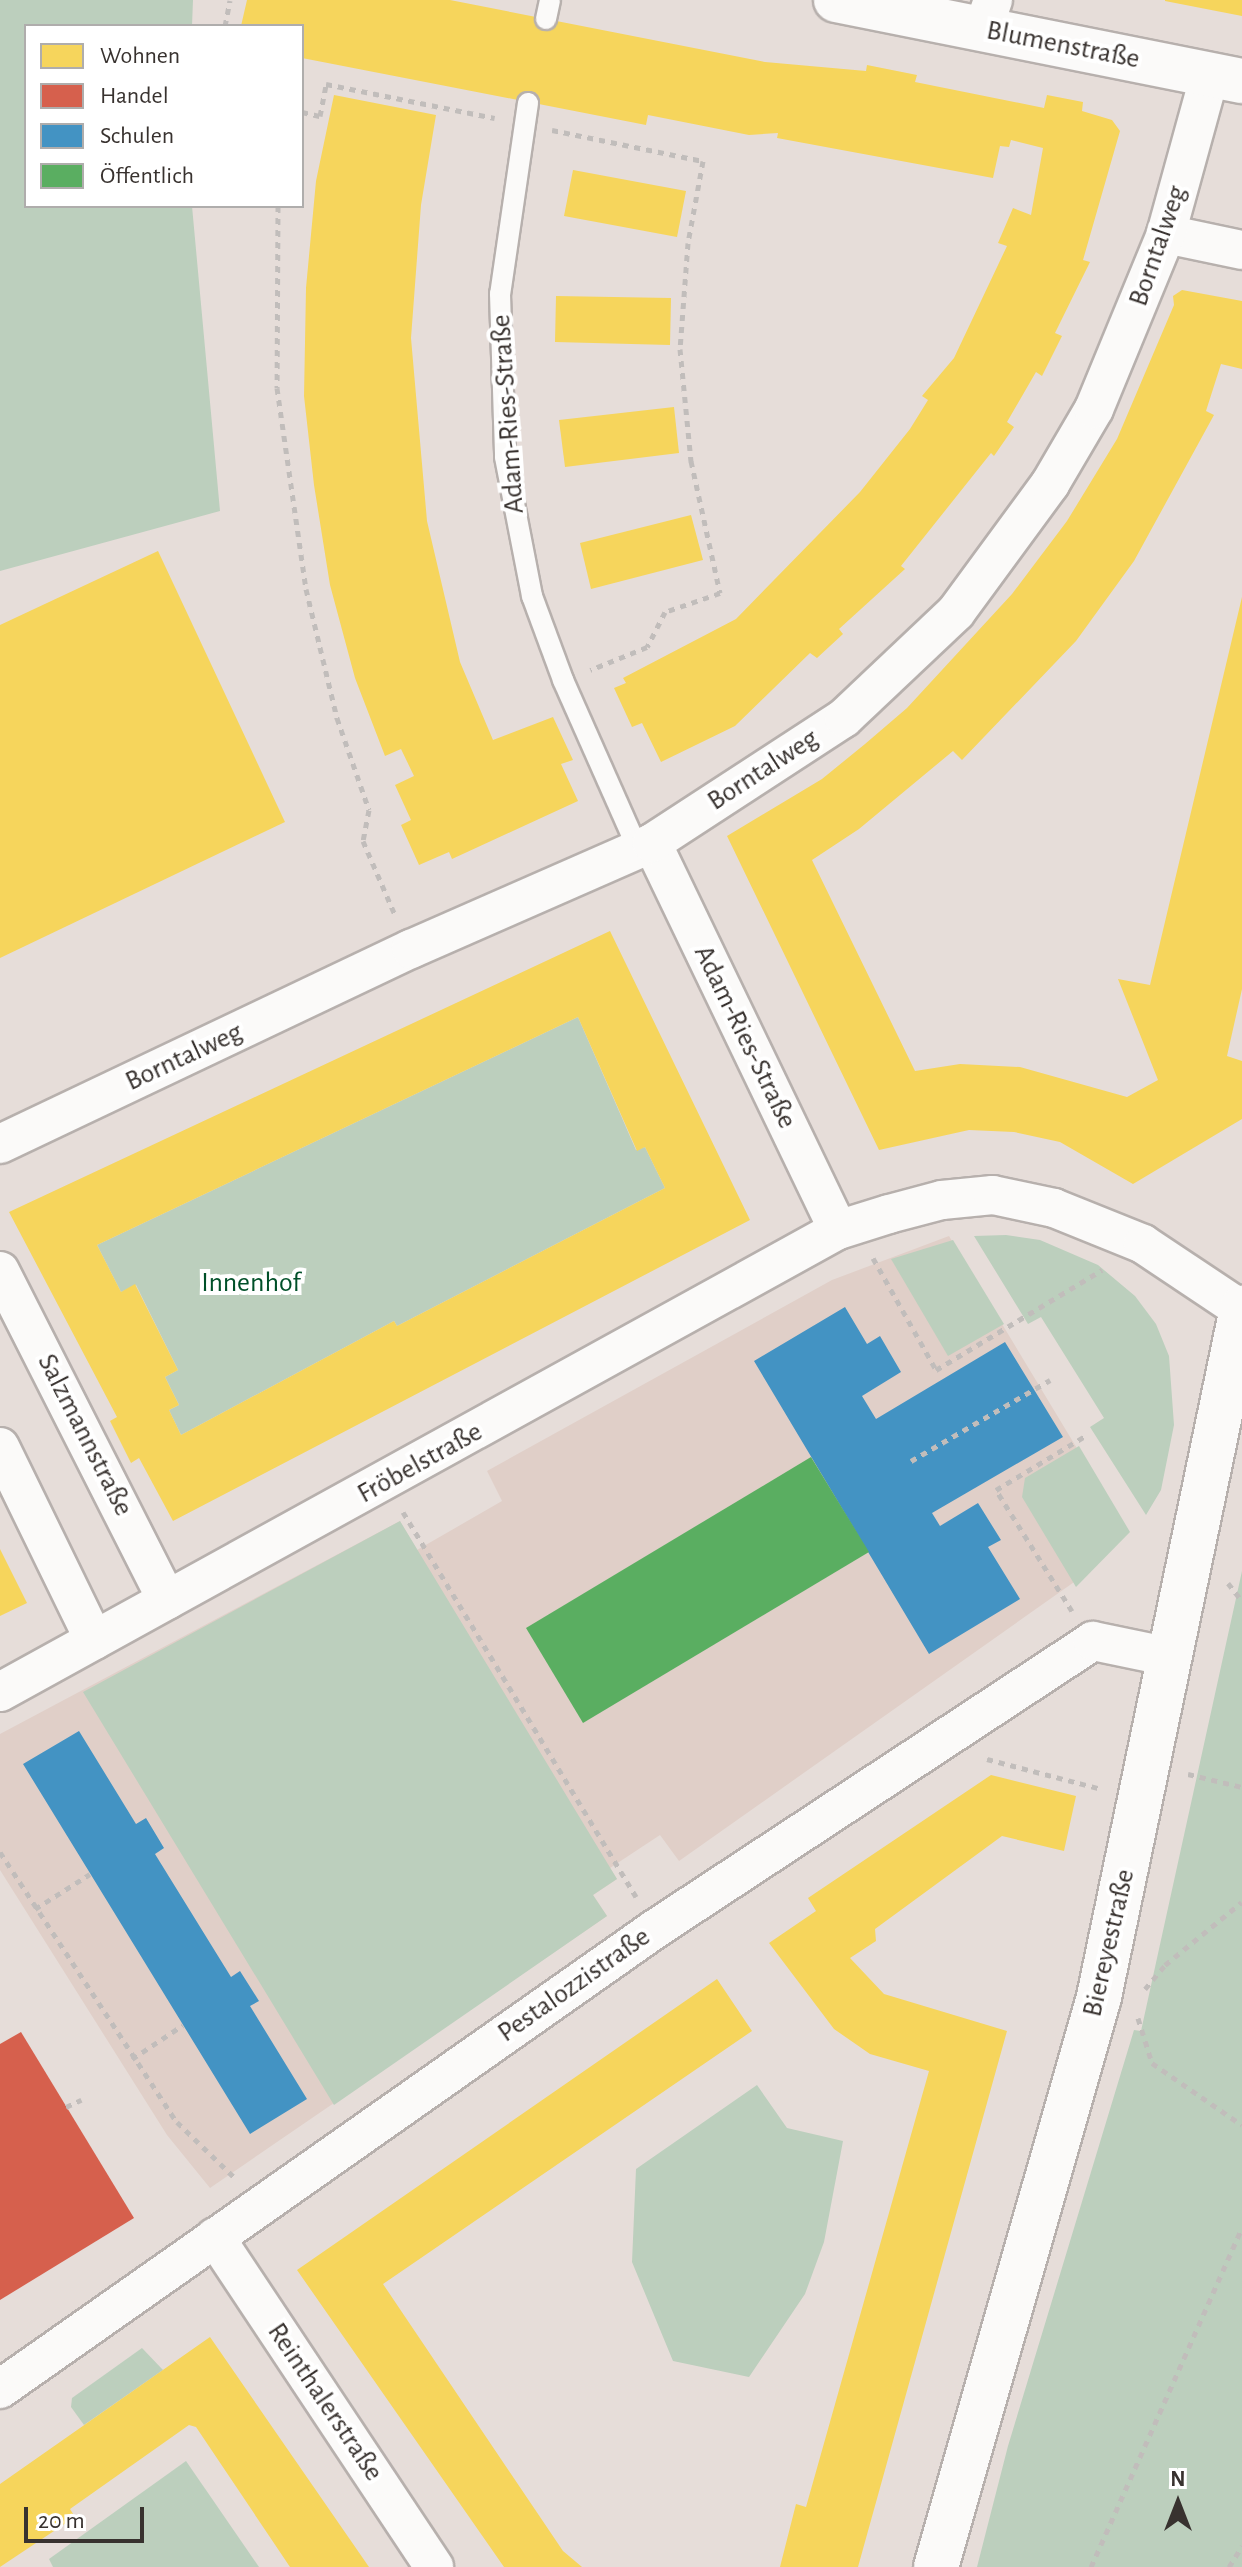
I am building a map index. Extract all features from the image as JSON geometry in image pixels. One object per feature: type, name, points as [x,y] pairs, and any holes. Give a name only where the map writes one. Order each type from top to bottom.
[{"type":"main road","name":"Blumenstraße","points":[[836,0],[988,15],[1226,77]]},
{"type":"main road","name":"Biereyestraße","points":[[936,2567],[1095,2011],[1242,1309]]},
{"type":"street","name":"Borntalweg","points":[[0,1144],[411,949],[645,846],[844,718],[956,612],[1050,484],[1094,409],[1226,77]]},
{"type":"street","points":[[1166,234],[1242,250]]},
{"type":"street","name":"Adam-Ries-Straße","points":[[645,846],[838,1230]]},
{"type":"street","name":"Fröbelstraße","points":[[0,1692],[838,1230],[942,1200],[993,1195],[1054,1208],[1143,1244],[1242,1309]]},
{"type":"street","name":"Salzmannstraße","points":[[0,1271],[167,1600]]},
{"type":"street","points":[[0,1447],[94,1640]]},
{"type":"street","name":"Pestalozzistraße","points":[[0,2389],[655,1929],[1093,1641],[1170,1657]]},
{"type":"street","name":"Reinthalerstraße","points":[[215,2237],[434,2567]]},
{"type":"lane","name":"Adam-Ries-Straße","points":[[528,103],[500,294],[505,457],[525,571],[563,680],[645,846]]},
{"type":"path","points":[[225,24],[230,0]]},
{"type":"path","points":[[304,112],[320,116],[326,84],[524,124]]},
{"type":"path","points":[[563,680],[647,647],[665,612],[720,593],[691,461],[680,349],[688,243],[703,161],[570,133]]},
{"type":"path","points":[[278,208],[277,388],[306,589],[337,718],[369,810],[363,841],[411,949]]},
{"type":"path","points":[[877,1264],[936,1370],[1143,1244]]},
{"type":"path","points":[[911,1461],[1050,1380]]},
{"type":"path","points":[[1062,1597],[996,1490],[1085,1436]]},
{"type":"path","points":[[424,1545],[617,1865]]},
{"type":"path","points":[[936,1746],[1143,1782],[1242,1787]]},
{"type":"path","points":[[0,1852],[132,2059],[177,2122],[231,2173]]},
{"type":"path","points":[[35,1909],[90,1874]]},
{"type":"path","points":[[1135,2002],[1165,1965],[1242,1902]]},
{"type":"path","points":[[132,2059],[183,2025]]},
{"type":"path","points":[[1141,2032],[1152,2063],[1242,2125]]},
{"type":"path","points":[[66,2107],[81,2100]]},
{"type":"path","points":[[1091,2567],[1242,2228]]},
{"type":"path","points":[[1229,2567],[1242,2546]]},
{"type":"shaded area","points":[[949,1236],[1125,1528],[1077,1580],[679,1861],[660,1835],[610,1868],[617,1879],[593,1895],[607,1916],[210,2188],[167,2135],[0,1870],[0,1734],[400,1521],[417,1550],[502,1501],[487,1471],[832,1280]]},
{"type":"green space","points":[[0,0],[193,0],[192,24],[24,24],[24,208],[192,208],[220,511],[0,571]]},
{"type":"green space","name":"Innenhof","points":[[578,1017],[636,1150],[645,1147],[665,1188],[397,1326],[394,1321],[181,1435],[169,1410],[179,1405],[165,1377],[178,1370],[136,1285],[121,1292],[97,1245]]},
{"type":"green space","points":[[1006,1235],[1040,1240],[1098,1265],[1135,1296],[1156,1324],[1169,1356],[1174,1425],[1161,1490],[1146,1515],[1090,1427],[1104,1418],[1041,1317],[1028,1324],[974,1236]]},
{"type":"green space","points":[[953,1240],[1004,1324],[948,1356],[891,1259]]},
{"type":"green space","points":[[1079,1446],[1130,1532],[1076,1587],[1022,1497],[1025,1478]]},
{"type":"green space","points":[[400,1521],[617,1879],[593,1895],[607,1916],[334,2105],[83,1692]]},
{"type":"green space","points":[[1242,1571],[1242,2567],[977,2567],[1008,2446],[1134,2030],[1141,2031]]},
{"type":"green space","points":[[757,2085],[787,2128],[843,2141],[824,2242],[805,2294],[749,2377],[673,2361],[632,2262],[636,2169]]},
{"type":"green space","points":[[142,2348],[163,2370],[84,2425],[71,2407],[72,2398]]},
{"type":"green space","points":[[186,2461],[259,2567],[53,2567],[49,2559]]},
{"type":"building: Wohnen","points":[[247,0],[450,0],[765,62],[866,71],[867,65],[917,75],[915,82],[1044,108],[1047,95],[1083,102],[1082,111],[1112,120],[1120,131],[1083,260],[1090,262],[1055,333],[1062,336],[1042,376],[1036,372],[1007,422],[1014,427],[994,456],[991,453],[901,566],[905,569],[839,629],[843,634],[817,658],[810,653],[735,726],[661,762],[642,723],[632,727],[614,688],[626,683],[623,678],[736,619],[860,492],[910,429],[928,400],[922,396],[954,358],[1007,246],[998,243],[1013,208],[1031,215],[1043,148],[1011,140],[1009,147],[1000,146],[993,178],[777,138],[778,133],[749,135],[648,115],[646,125],[304,58],[304,24],[241,24]]},
{"type":"building: Wohnen","points":[[1242,0],[1242,16],[1165,1]]},
{"type":"building: Wohnen","points":[[334,95],[436,115],[421,205],[411,338],[427,521],[460,662],[493,740],[553,717],[573,760],[561,764],[578,801],[452,859],[449,852],[419,865],[401,825],[411,820],[395,785],[414,776],[401,749],[385,756],[355,678],[330,585],[304,396],[306,288],[316,181]]},
{"type":"building: Wohnen","points":[[573,170],[686,191],[677,237],[564,216]]},
{"type":"building: Wohnen","points":[[1182,290],[1242,301],[1242,369],[1221,364],[1206,411],[1214,415],[1134,561],[1076,641],[962,760],[953,751],[859,829],[812,860],[915,1071],[960,1064],[1020,1067],[1127,1097],[1158,1080],[1118,979],[1150,985],[1242,597],[1242,989],[1227,1056],[1242,1061],[1242,1119],[1133,1184],[1060,1142],[1014,1132],[969,1130],[879,1150],[727,836],[822,779],[865,744],[907,708],[1012,594],[1067,521],[1117,439],[1174,305],[1173,296]]},
{"type":"building: Wohnen","points":[[556,296],[671,298],[670,345],[555,342]]},
{"type":"building: Wohnen","points":[[674,407],[679,453],[565,467],[559,420]]},
{"type":"building: Wohnen","points":[[691,515],[703,560],[591,589],[580,543]]},
{"type":"building: Wohnen","points":[[158,551],[285,822],[0,958],[0,625]]},
{"type":"building: Wohnen","points":[[610,931],[750,1220],[173,1521],[139,1458],[131,1463],[110,1421],[117,1417],[9,1212]],"holes":[[[578,1017],[637,1151],[645,1147],[665,1188],[397,1326],[394,1321],[181,1435],[169,1410],[179,1405],[165,1377],[178,1370],[135,1284],[121,1292],[97,1245]]]},
{"type":"building: Wohnen","points":[[0,1549],[27,1603],[0,1616]]},
{"type":"building: Wohnen","points":[[991,1775],[1076,1796],[1064,1851],[1002,1836],[875,1929],[876,1941],[850,1958],[884,1994],[1007,2031],[858,2567],[780,2567],[796,2504],[806,2507],[929,2071],[870,2054],[834,2029],[769,1943],[816,1911],[808,1898]]},
{"type":"building: Wohnen","points":[[717,1979],[752,2031],[383,2284],[563,2551],[582,2567],[504,2567],[297,2270]]},
{"type":"building: Wohnen","points":[[210,2337],[369,2567],[290,2567],[196,2427],[189,2425],[70,2509],[75,2517],[0,2567],[0,2484]]},
{"type":"building: Handel","points":[[21,2032],[134,2218],[0,2300],[0,2044]]},
{"type":"building: Schulen","points":[[845,1307],[867,1344],[880,1336],[901,1372],[862,1396],[876,1419],[1005,1342],[1063,1437],[932,1513],[940,1526],[978,1503],[1001,1540],[988,1547],[1020,1599],[929,1654],[754,1361]]},
{"type":"building: Schulen","points":[[79,1731],[136,1824],[146,1818],[164,1848],[155,1854],[231,1977],[240,1971],[259,2001],[250,2006],[307,2099],[250,2134],[23,1764]]},
{"type":"building: Öffentlich","points":[[811,1457],[869,1552],[583,1723],[526,1628]]}]
